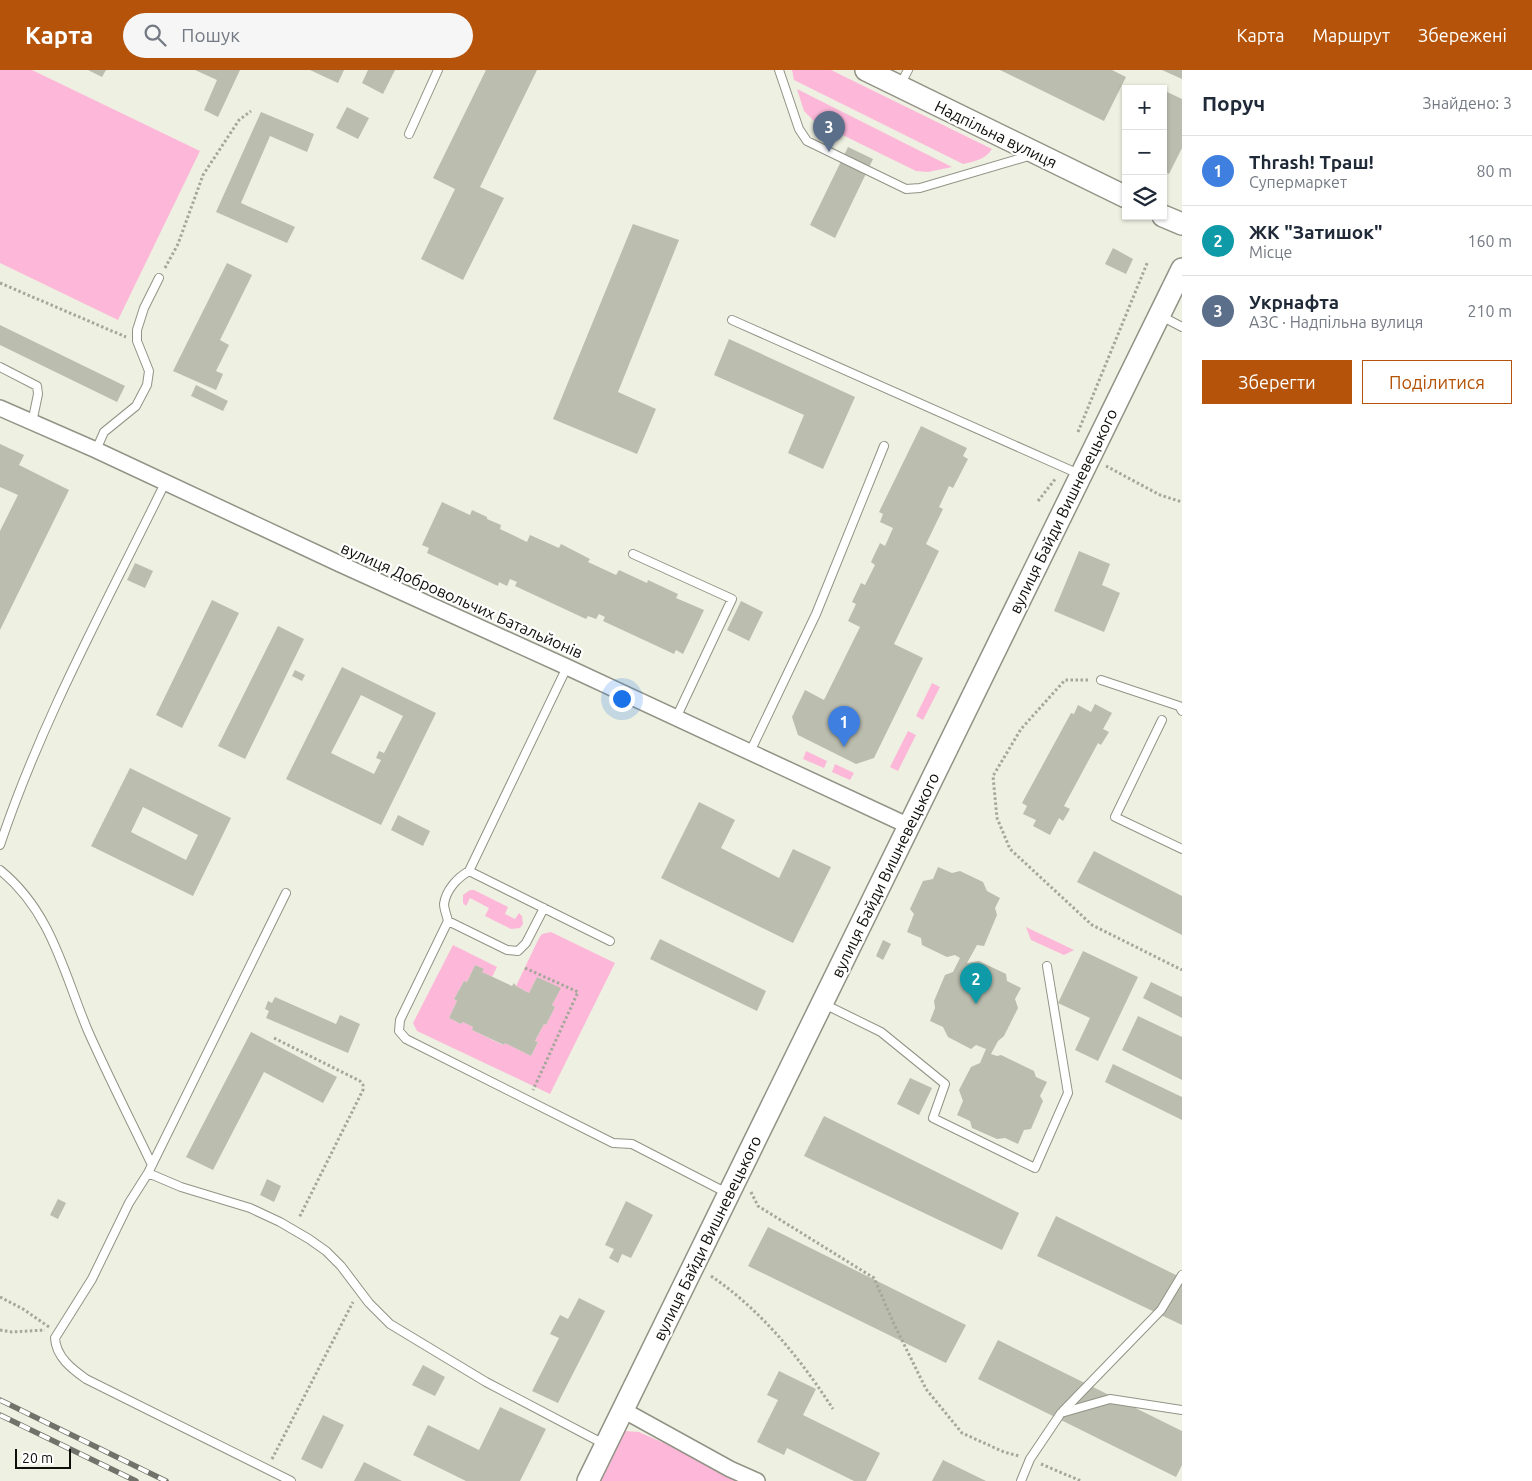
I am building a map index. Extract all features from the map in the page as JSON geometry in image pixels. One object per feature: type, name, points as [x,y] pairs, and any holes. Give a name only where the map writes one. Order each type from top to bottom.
[{"type":"street","name":"Надпільна вулиця","points":[[866,70],[904,78],[1036,154],[1122,196]]},
{"type":"street","points":[[1167,218],[1182,224]]},
{"type":"street","name":"вулиця Байди Вишневецького","points":[[588,1481],[909,826],[1078,467],[1182,269]]},
{"type":"street","name":"вулиця Добровольчих Батальйонів","points":[[0,408],[96,450],[909,826]]},
{"type":"street","points":[[622,1410],[730,1469],[757,1481]]},
{"type":"lane","points":[[409,134],[438,70]]},
{"type":"lane","points":[[778,70],[799,129],[807,141],[906,189],[920,188],[1036,154]]},
{"type":"lane","points":[[96,450],[104,432],[136,406],[147,385],[148,366],[137,340],[137,330],[140,317],[159,278]]},
{"type":"lane","points":[[1159,315],[1182,328]]},
{"type":"lane","points":[[732,320],[1078,467]]},
{"type":"lane","points":[[0,367],[37,386],[38,394],[32,423]]},
{"type":"lane","points":[[750,752],[816,614],[884,446]]},
{"type":"lane","points":[[0,845],[62,692],[165,483]]},
{"type":"lane","points":[[634,554],[732,599],[676,718]]},
{"type":"lane","points":[[567,667],[469,871],[456,880],[446,899],[444,904],[448,921],[400,1020],[399,1031],[406,1039],[528,1101],[613,1143],[632,1144],[728,1194]]},
{"type":"lane","points":[[1101,680],[1179,706],[1182,711]]},
{"type":"lane","points":[[1162,720],[1115,817],[1182,849]]},
{"type":"lane","points":[[0,870],[13,882],[31,904],[51,936],[88,1030],[152,1165]]},
{"type":"lane","points":[[469,871],[610,941]]},
{"type":"lane","points":[[286,893],[148,1173],[129,1203],[92,1279],[58,1332],[55,1342],[70,1367],[86,1379],[291,1481]]},
{"type":"lane","points":[[448,921],[507,950],[518,951],[526,943],[544,908]]},
{"type":"lane","points":[[822,1003],[881,1032],[945,1084],[933,1118],[1036,1168],[1068,1093],[1047,966]]},
{"type":"lane","points":[[148,1173],[181,1187],[250,1208],[293,1229],[319,1245],[332,1256],[372,1307],[390,1324],[486,1382],[606,1445]]},
{"type":"lane","points":[[1021,1481],[1030,1459],[1061,1413],[1161,1310],[1182,1275]]},
{"type":"lane","points":[[1061,1413],[1110,1399],[1182,1410]]},
{"type":"path","points":[[159,278],[178,244],[203,175],[239,120],[251,111]]},
{"type":"path","points":[[1038,501],[1078,467],[1148,261]]},
{"type":"path","points":[[0,282],[126,337],[137,340]]},
{"type":"path","points":[[1078,467],[1126,475],[1160,494],[1182,502]]},
{"type":"path","points":[[1101,680],[1065,680],[1021,729],[992,776],[997,818],[1010,849],[1092,925],[1182,970]]},
{"type":"path","points":[[524,968],[578,992],[528,1101]]},
{"type":"path","points":[[274,1038],[360,1081],[363,1085],[363,1090],[293,1229]]},
{"type":"path","points":[[741,1168],[758,1206],[874,1278],[926,1389],[962,1433],[1004,1452],[1030,1459],[1081,1481]]},
{"type":"path","points":[[694,1264],[726,1286],[761,1317],[809,1372],[833,1409]]},
{"type":"path","points":[[267,1468],[359,1290]]},
{"type":"path","points":[[0,1297],[58,1332]]},
{"type":"path","points":[[0,1330],[58,1332]]},
{"type":"shaded area","points":[[0,70],[32,70],[200,151],[118,320],[0,263]]},
{"type":"shaded area","points":[[792,70],[831,70],[992,149],[983,158],[963,164],[794,80]]},
{"type":"shaded area","points":[[797,89],[952,167],[928,172],[916,171],[814,121],[804,111]]},
{"type":"shaded area","points":[[932,683],[940,687],[923,720],[916,716]]},
{"type":"shaded area","points":[[908,731],[916,735],[898,771],[890,767]]},
{"type":"shaded area","points":[[806,751],[827,761],[824,768],[803,759]]},
{"type":"shaded area","points":[[835,764],[854,773],[850,780],[832,772]]},
{"type":"shaded area","points":[[470,890],[474,890],[508,907],[505,914],[515,919],[519,913],[522,916],[523,924],[520,928],[511,929],[485,916],[489,908],[470,898],[466,906],[463,903],[463,895]]},
{"type":"shaded area","points":[[1026,927],[1074,950],[1064,955],[1031,940]]},
{"type":"shaded area","points":[[551,932],[615,963],[550,1094],[417,1031],[413,1023],[453,945],[497,967],[492,977],[482,972],[483,969],[475,965],[467,982],[464,981],[454,999],[457,1001],[449,1018],[461,1024],[463,1022],[473,1027],[472,1030],[531,1056],[538,1042],[535,1041],[555,1007],[552,1005],[560,988],[537,977],[529,993],[516,986],[539,938],[542,934]]},
{"type":"shaded area","points":[[625,1431],[639,1432],[750,1481],[598,1481],[615,1437]]},
{"type":"building","points":[[88,70],[106,70],[102,77]]},
{"type":"building","points":[[195,70],[240,70],[218,117],[204,110],[217,80]]},
{"type":"building","points":[[310,70],[344,70],[338,83]]},
{"type":"building","points":[[368,70],[395,70],[383,94],[362,83]]},
{"type":"building","points":[[486,70],[537,70],[480,187],[504,198],[463,280],[421,259],[455,189],[433,178]]},
{"type":"building","points":[[1000,70],[1112,70],[1126,77],[1104,121]]},
{"type":"building","points":[[1162,70],[1182,70],[1182,79]]},
{"type":"building","points":[[1167,92],[1182,99],[1182,148],[1169,174],[1167,173]]},
{"type":"building","points":[[347,107],[369,118],[358,139],[336,128]]},
{"type":"building","points":[[261,112],[314,134],[307,152],[270,136],[241,203],[295,227],[287,243],[216,212]]},
{"type":"building","points":[[848,147],[873,159],[835,238],[810,225]]},
{"type":"building","points":[[633,224],[679,240],[618,392],[656,409],[637,454],[553,419]]},
{"type":"building","points":[[1113,248],[1133,259],[1126,274],[1105,264]]},
{"type":"building","points":[[227,263],[252,275],[220,340],[229,345],[216,371],[223,374],[216,390],[173,371]]},
{"type":"building","points":[[0,325],[125,386],[117,402],[0,345]]},
{"type":"building","points":[[729,339],[855,397],[823,469],[788,453],[804,415],[714,375]]},
{"type":"building","points":[[196,385],[228,401],[223,411],[191,396]]},
{"type":"building","points":[[921,426],[967,448],[963,456],[968,459],[953,488],[949,486],[939,507],[943,509],[926,544],[939,551],[894,644],[923,658],[874,758],[856,764],[798,735],[792,717],[805,690],[824,700],[860,627],[848,621],[856,604],[852,602],[861,583],[865,585],[875,565],[871,562],[880,543],[885,546],[893,528],[880,522],[883,514],[879,512]]},
{"type":"building","points":[[0,444],[24,455],[19,465],[69,490],[0,630],[0,531],[18,495],[0,487]]},
{"type":"building","points":[[442,502],[470,515],[472,510],[487,517],[487,519],[501,525],[500,529],[527,542],[530,535],[559,548],[561,544],[590,559],[588,562],[616,575],[619,570],[647,583],[648,580],[678,594],[676,598],[704,610],[683,654],[676,650],[674,654],[603,621],[605,617],[599,614],[596,619],[588,616],[586,619],[515,586],[517,582],[510,579],[507,586],[499,582],[498,586],[427,553],[429,548],[422,545]]},
{"type":"building","points":[[1079,551],[1110,564],[1102,585],[1120,593],[1104,632],[1054,611]]},
{"type":"building","points":[[135,563],[153,571],[145,588],[127,580]]},
{"type":"building","points":[[212,600],[239,613],[182,728],[156,715]]},
{"type":"building","points":[[741,601],[763,612],[749,641],[727,630]]},
{"type":"building","points":[[278,626],[304,639],[245,759],[218,746]]},
{"type":"building","points":[[342,667],[436,713],[381,825],[286,779]],"holes":[[[361,695],[403,716],[384,753],[379,751],[376,758],[381,760],[374,774],[331,753]]]},
{"type":"building","points":[[295,670],[305,675],[302,681],[292,676]]},
{"type":"building","points":[[1095,704],[1112,713],[1103,729],[1109,732],[1101,745],[1098,743],[1064,806],[1070,809],[1063,821],[1059,818],[1050,835],[1033,826],[1036,820],[1023,814],[1027,806],[1022,803],[1071,713],[1074,714],[1078,705],[1091,712]]},
{"type":"building","points":[[130,768],[231,818],[193,896],[91,846]],"holes":[[[143,807],[198,835],[186,860],[131,832]]]},
{"type":"building","points":[[699,802],[735,820],[721,848],[779,878],[793,849],[831,867],[793,943],[661,878]]},
{"type":"building","points":[[398,815],[430,831],[423,846],[391,830]]},
{"type":"building","points":[[1094,851],[1182,896],[1182,935],[1077,882]]},
{"type":"building","points":[[938,867],[952,873],[960,871],[983,882],[987,891],[1000,898],[995,908],[997,915],[984,946],[977,945],[967,963],[979,961],[1006,974],[1007,981],[1021,988],[1015,999],[1018,1008],[1004,1036],[998,1041],[991,1054],[1001,1055],[1034,1071],[1036,1077],[1047,1082],[1040,1096],[1043,1101],[1031,1129],[1024,1130],[1018,1144],[1005,1138],[997,1139],[972,1128],[970,1121],[957,1115],[963,1101],[959,1090],[971,1067],[980,1063],[986,1049],[976,1045],[971,1049],[948,1037],[943,1027],[930,1021],[935,1008],[934,1001],[945,975],[953,972],[960,958],[955,955],[947,957],[922,945],[921,938],[907,932],[914,914],[910,909],[923,881],[933,879]]},
{"type":"building","points":[[660,939],[766,991],[757,1011],[650,959]]},
{"type":"building","points":[[883,940],[891,944],[883,960],[876,956]]},
{"type":"building","points":[[1083,951],[1138,977],[1098,1061],[1075,1050],[1090,1018],[1058,1003]]},
{"type":"building","points":[[475,965],[484,969],[482,972],[512,986],[514,983],[529,993],[537,977],[561,988],[552,1005],[555,1007],[535,1041],[538,1042],[531,1056],[472,1030],[473,1027],[463,1022],[461,1024],[449,1018],[457,1001],[454,999],[464,981],[467,982]]},
{"type":"building","points":[[1151,982],[1182,997],[1182,1018],[1143,998]]},
{"type":"building","points":[[275,997],[336,1024],[340,1015],[360,1024],[348,1053],[266,1018],[269,1011],[265,1009],[268,1001],[272,1003]]},
{"type":"building","points":[[1138,1016],[1182,1037],[1182,1080],[1122,1050]]},
{"type":"building","points":[[251,1032],[337,1077],[323,1103],[264,1072],[213,1170],[186,1157]]},
{"type":"building","points":[[1113,1064],[1182,1097],[1182,1120],[1105,1082]]},
{"type":"building","points":[[910,1078],[932,1088],[919,1115],[897,1104]]},
{"type":"building","points":[[824,1116],[1019,1213],[1002,1250],[804,1156]]},
{"type":"building","points":[[267,1179],[281,1186],[274,1202],[260,1195]]},
{"type":"building","points":[[58,1199],[66,1203],[58,1219],[50,1215]]},
{"type":"building","points":[[626,1201],[653,1215],[631,1258],[622,1254],[618,1263],[609,1258],[614,1249],[605,1245]]},
{"type":"building","points":[[1056,1216],[1182,1278],[1182,1325],[1037,1256]]},
{"type":"building","points":[[768,1227],[966,1325],[946,1363],[748,1266]]},
{"type":"building","points":[[579,1298],[605,1311],[558,1403],[532,1391],[559,1338],[550,1334],[560,1315],[568,1319]]},
{"type":"building","points":[[998,1340],[1182,1431],[1182,1465],[1176,1477],[978,1379]]},
{"type":"building","points":[[423,1365],[445,1377],[435,1396],[412,1385]]},
{"type":"building","points":[[779,1371],[816,1389],[803,1415],[880,1453],[866,1481],[854,1481],[787,1448],[784,1455],[757,1442],[778,1400],[767,1395]]},
{"type":"building","points":[[500,1407],[546,1429],[520,1481],[466,1481],[413,1455],[428,1425],[479,1450]]},
{"type":"building","points":[[323,1415],[344,1425],[322,1469],[301,1459]]},
{"type":"building","points":[[943,1460],[986,1481],[932,1481]]},
{"type":"building","points":[[364,1462],[402,1481],[354,1481]]},
{"type":"railway","points":[[0,1400],[166,1481]]},
{"type":"railway","points":[[0,1415],[136,1481]]},
{"type":"place","name":"Укрнафта","points":[[829,152]]},
{"type":"place","name":"Thrash! Траш!","points":[[844,747]]},
{"type":"place","name":"ЖК \"Затишок\"","points":[[976,1004]]}]
